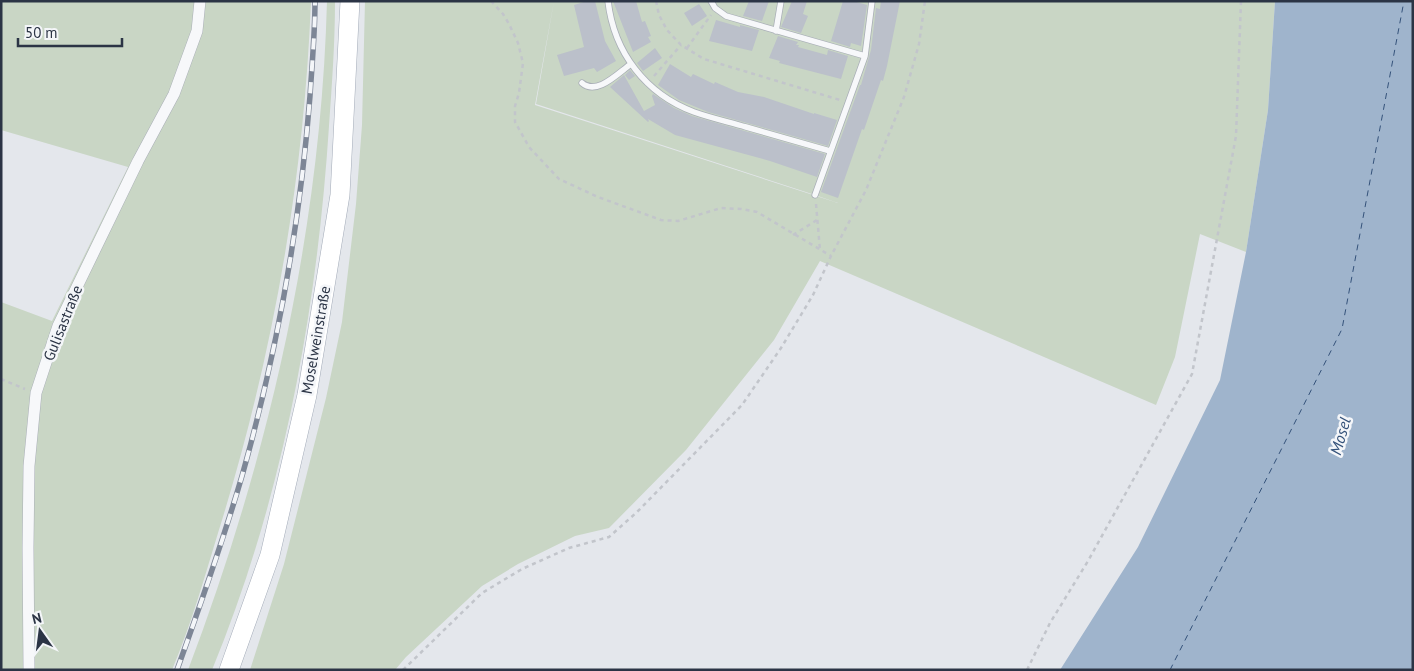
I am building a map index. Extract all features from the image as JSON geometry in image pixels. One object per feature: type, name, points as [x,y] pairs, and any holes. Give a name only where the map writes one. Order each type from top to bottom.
[{"type":"main road","name":"Moselweinstraße","points":[[229,670],[270,555],[307,395],[340,195],[350,1]]},
{"type":"street","name":"Gulisastraße","points":[[29,670],[29,466],[36,393],[58,326],[138,161],[174,94],[197,31],[200,1]]},
{"type":"lane","points":[[608,1],[609,15],[622,51],[640,76],[666,98],[694,112],[830,150]]},
{"type":"lane","points":[[711,1],[715,8],[726,16],[865,56]]},
{"type":"lane","points":[[776,31],[780,1]]},
{"type":"lane","points":[[815,195],[865,56],[872,1]]},
{"type":"lane","points":[[582,83],[587,87],[594,88],[600,86],[631,64]]},
{"type":"path","points":[[491,1],[509,24],[518,43],[523,63],[519,93],[515,106],[515,122],[529,147],[559,179],[598,197],[661,220],[678,221],[721,208],[757,212],[831,256]]},
{"type":"path","points":[[656,1],[659,15],[667,30],[680,45],[704,59],[847,102]]},
{"type":"path","points":[[403,670],[482,594],[522,569],[569,548],[609,537],[637,512],[742,405],[781,348],[813,295],[831,256],[866,190],[904,97],[919,44],[925,1]]},
{"type":"path","points":[[1027,670],[1050,623],[1088,561],[1192,374],[1236,136],[1241,1]]},
{"type":"path","points":[[687,48],[715,8]]},
{"type":"path","points":[[648,83],[680,45]]},
{"type":"path","points":[[815,195],[820,250]]},
{"type":"path","points":[[793,235],[818,220]]},
{"type":"path","points":[[1,379],[36,393]]},
{"type":"green space","points":[[1,1],[311,1],[307,69],[293,204],[269,337],[237,468],[197,602],[172,670],[1,670],[1,302],[52,321],[128,167],[1,130]]},
{"type":"green space","points":[[327,1],[335,1],[335,17],[323,195],[316,265],[293,403],[259,538],[237,605],[212,670],[188,670],[243,508],[266,425],[286,341],[302,257],[314,172],[323,86]]},
{"type":"green space","points":[[365,1],[554,1],[1275,1],[1268,110],[1246,252],[1200,234],[1175,357],[1156,405],[820,261],[774,340],[686,450],[609,528],[575,536],[518,564],[482,586],[406,657],[395,670],[250,670],[284,564],[326,398],[342,322],[356,204],[362,125]],"holes":[[[554,1],[536,104],[838,203],[535,105]]]},
{"type":"water","name":"Mosel","points":[[1275,1],[1413,1],[1413,670],[1060,670],[1138,547],[1220,380],[1246,252],[1268,110]]},
{"type":"building","points":[[595,1],[605,41],[616,61],[597,72],[594,68],[564,76],[557,55],[584,47],[574,5]]},
{"type":"building","points":[[613,1],[636,1],[642,22],[645,21],[651,36],[648,37],[651,42],[633,52]]},
{"type":"building","points":[[749,1],[769,1],[762,21],[743,16]]},
{"type":"building","points":[[792,1],[807,1],[803,14],[808,16],[801,33],[781,27]]},
{"type":"building","points":[[843,1],[853,1],[867,5],[861,46],[851,43],[850,47],[831,41]]},
{"type":"building","points":[[881,1],[900,1],[887,66],[864,130],[862,129],[838,198],[821,192],[861,85],[871,50],[876,8],[880,9]]},
{"type":"building","points":[[699,4],[707,16],[692,26],[684,13]]},
{"type":"building","points":[[716,20],[759,30],[752,51],[709,41]]},
{"type":"building","points":[[778,36],[798,42],[796,45],[799,45],[798,47],[827,55],[828,50],[848,56],[841,79],[779,63],[780,61],[769,58]]},
{"type":"building","points":[[655,48],[662,58],[643,71],[637,63]]},
{"type":"building","points":[[670,64],[691,77],[693,74],[738,92],[764,97],[837,120],[828,146],[708,112],[679,100],[658,85]]},
{"type":"building","points":[[630,70],[635,76],[629,80],[625,75]]},
{"type":"building","points":[[624,75],[644,111],[655,105],[653,94],[674,108],[692,116],[825,154],[817,177],[770,161],[675,135],[648,119],[648,122],[610,87]]},
{"type":"ferry route","points":[[1170,670],[1342,329],[1404,1]]},
{"type":"railway","points":[[177,670],[203,598],[242,476],[255,429],[276,335],[293,240],[306,144],[315,1]]}]
